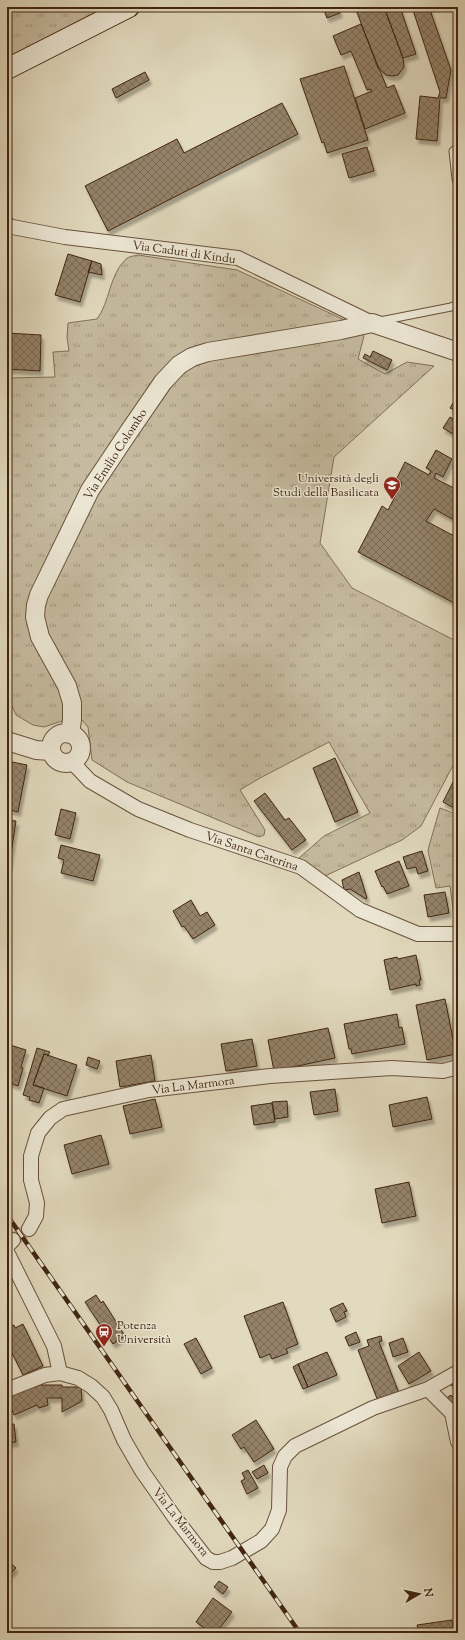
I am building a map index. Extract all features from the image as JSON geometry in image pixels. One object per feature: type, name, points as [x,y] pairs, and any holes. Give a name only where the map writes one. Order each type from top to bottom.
[{"type":"main road","points":[[7,69],[129,7]]},
{"type":"street","name":"Via Caduti di Kindu","points":[[7,226],[65,237],[238,258],[372,323]]},
{"type":"street","points":[[372,323],[458,352]]},
{"type":"street","name":"Via Emilio Colombo","points":[[70,734],[72,703],[67,686],[40,637],[35,617],[36,605],[55,559],[90,490],[163,382],[179,365],[192,357],[208,352],[341,330],[372,323]]},
{"type":"street","points":[[60,734],[70,734],[77,739],[80,747],[79,756],[72,762],[60,762],[56,760],[51,751],[51,746],[56,737],[60,734]]},
{"type":"street","points":[[7,741],[21,747],[51,751]]},
{"type":"street","name":"Via Santa Caterina","points":[[72,762],[90,781],[138,809],[190,830],[301,867],[360,910],[418,934],[458,934]]},
{"type":"street","name":"Via La Marmora","points":[[29,1229],[36,1216],[37,1203],[31,1180],[31,1156],[38,1134],[50,1118],[63,1109],[149,1090],[270,1076],[392,1068],[442,1071],[458,1067]]},
{"type":"street","points":[[9,1246],[54,1346],[60,1373]]},
{"type":"street","name":"Via La Marmora","points":[[7,1390],[45,1375],[60,1373],[78,1378],[91,1386],[103,1397],[111,1410],[124,1440],[150,1482],[206,1558],[213,1562],[220,1562],[232,1558],[261,1541],[272,1529],[278,1510],[280,1467],[285,1456],[295,1446],[373,1408],[428,1389],[458,1372]]},
{"type":"street","points":[[428,1389],[455,1412],[458,1442]]},
{"type":"lane","points":[[458,147],[453,152],[456,179],[458,184]]},
{"type":"lane","points":[[372,323],[451,307],[458,304]]},
{"type":"green space","points":[[7,7],[111,7],[7,61]]},
{"type":"green space","points":[[138,255],[237,270],[349,322],[364,336],[358,359],[385,374],[407,362],[434,366],[334,457],[320,543],[352,588],[458,642],[458,756],[421,826],[402,840],[325,876],[299,858],[324,836],[370,813],[329,742],[240,790],[265,830],[264,835],[259,837],[127,782],[92,760],[88,727],[82,720],[71,718],[44,727],[33,725],[16,715],[12,706],[7,704],[7,378],[55,377],[53,352],[69,351],[67,337],[68,323],[97,319],[105,305],[120,265],[127,258]]},
{"type":"green space","points":[[440,808],[458,815],[458,926],[455,926],[450,886],[436,888],[428,851]]},
{"type":"building","points":[[323,7],[338,7],[340,13],[327,18]]},
{"type":"building","points":[[355,7],[384,7],[403,58],[404,67],[398,75],[386,75],[378,68]]},
{"type":"building","points":[[384,7],[400,7],[416,54],[403,58]]},
{"type":"building","points":[[412,7],[429,7],[451,70],[446,98],[440,98],[437,141],[416,139],[420,96],[438,98],[440,92]]},
{"type":"building","points":[[361,24],[387,88],[394,85],[405,113],[365,129],[355,98],[372,91],[371,89],[367,90],[351,51],[341,55],[333,36]]},
{"type":"building","points":[[344,66],[368,140],[327,153],[324,142],[322,143],[300,79]]},
{"type":"building","points":[[145,72],[149,80],[116,98],[112,89]]},
{"type":"building","points":[[282,103],[298,134],[108,231],[85,186],[177,139],[184,153]]},
{"type":"building","points":[[367,147],[374,171],[349,178],[342,154]]},
{"type":"building","points":[[7,213],[9,213],[14,222],[7,224]]},
{"type":"building","points":[[68,254],[92,261],[80,302],[55,295]]},
{"type":"building","points":[[92,261],[101,264],[102,275],[88,272]]},
{"type":"building","points":[[7,333],[41,335],[40,371],[7,369]]},
{"type":"building","points":[[373,351],[392,360],[387,370],[363,358],[365,354],[370,357]]},
{"type":"building","points":[[458,395],[458,412],[450,408]]},
{"type":"building","points":[[450,417],[458,422],[458,437],[443,428]]},
{"type":"building","name":"Università degli Studi della Basilicata","points":[[436,450],[452,459],[443,477],[436,473],[434,478],[458,490],[458,522],[434,509],[426,521],[458,538],[458,600],[456,604],[358,552],[382,506],[388,510],[402,483],[396,480],[405,462],[429,475],[431,471],[426,468]]},
{"type":"building","points":[[335,758],[358,812],[335,822],[313,768]]},
{"type":"building","points":[[7,761],[27,765],[18,812],[7,809]]},
{"type":"building","points":[[456,776],[458,776],[458,810],[443,802]]},
{"type":"building","points":[[265,793],[285,820],[289,818],[306,840],[292,850],[254,801]]},
{"type":"building","points":[[61,809],[76,813],[70,839],[55,835]]},
{"type":"building","points":[[7,820],[16,821],[9,867],[7,867]]},
{"type":"building","points":[[61,845],[100,855],[93,881],[61,873],[64,860],[58,858]]},
{"type":"building","points":[[422,851],[428,871],[418,874],[416,867],[407,869],[403,857]]},
{"type":"building","points":[[399,861],[409,886],[387,894],[375,871]]},
{"type":"building","points":[[359,872],[367,898],[366,899],[350,889],[344,890],[342,880]]},
{"type":"building","points":[[445,892],[449,913],[428,917],[424,895]]},
{"type":"building","points":[[191,900],[200,916],[207,912],[215,925],[193,939],[184,926],[182,927],[173,911]]},
{"type":"building","points":[[416,955],[421,980],[419,980],[420,985],[416,986],[416,984],[390,990],[384,960]]},
{"type":"building","points":[[454,993],[458,993],[458,1018]]},
{"type":"building","points":[[445,999],[456,1054],[427,1060],[416,1005]]},
{"type":"building","points":[[397,1014],[399,1028],[402,1027],[405,1044],[352,1054],[351,1049],[349,1049],[344,1024]]},
{"type":"building","points":[[328,1028],[335,1058],[274,1071],[268,1040]]},
{"type":"building","points":[[252,1039],[257,1066],[226,1071],[221,1044]]},
{"type":"building","points":[[7,1044],[26,1050],[18,1086],[7,1082]]},
{"type":"building","points":[[37,1048],[50,1052],[48,1055],[44,1054],[33,1085],[44,1088],[39,1103],[29,1100],[30,1097],[23,1095]]},
{"type":"building","points":[[44,1054],[77,1065],[67,1096],[33,1085]]},
{"type":"building","points":[[151,1055],[155,1081],[120,1087],[116,1061]]},
{"type":"building","points":[[88,1057],[100,1061],[97,1069],[86,1065]]},
{"type":"building","points":[[335,1089],[338,1111],[314,1115],[310,1092]]},
{"type":"building","points":[[427,1097],[432,1119],[393,1127],[389,1105]]},
{"type":"building","points":[[155,1099],[162,1127],[130,1134],[123,1106]]},
{"type":"building","points":[[287,1101],[288,1117],[275,1119],[272,1102]]},
{"type":"building","points":[[272,1103],[275,1122],[254,1125],[251,1106]]},
{"type":"building","points":[[101,1135],[109,1164],[72,1174],[64,1145]]},
{"type":"building","points":[[409,1182],[416,1216],[382,1223],[375,1189]]},
{"type":"building","name":"Potenza Università","points":[[96,1295],[101,1303],[103,1301],[125,1336],[113,1344],[85,1302]]},
{"type":"building","points":[[283,1302],[298,1344],[286,1349],[288,1353],[272,1359],[270,1354],[260,1358],[244,1316]]},
{"type":"building","points":[[343,1303],[347,1311],[344,1312],[346,1317],[336,1322],[330,1309]]},
{"type":"building","points":[[23,1324],[43,1366],[23,1375],[7,1343],[7,1328],[14,1325],[15,1328]]},
{"type":"building","points":[[356,1332],[360,1342],[349,1346],[345,1337]]},
{"type":"building","points":[[381,1336],[382,1341],[379,1342],[399,1393],[378,1401],[358,1350],[369,1346],[367,1340]]},
{"type":"building","points":[[196,1338],[212,1368],[201,1374],[184,1344]]},
{"type":"building","points":[[403,1338],[408,1352],[393,1357],[389,1343]]},
{"type":"building","points":[[327,1352],[337,1375],[308,1387],[298,1364]]},
{"type":"building","points":[[419,1352],[431,1371],[409,1384],[398,1366]]},
{"type":"building","points":[[298,1364],[308,1387],[303,1389],[293,1367]]},
{"type":"building","points":[[458,1374],[458,1383],[452,1386],[448,1380]]},
{"type":"building","points":[[32,1385],[62,1385],[62,1387],[81,1387],[82,1401],[62,1412],[62,1398],[47,1398],[48,1405],[39,1408],[37,1405],[14,1415],[7,1398]]},
{"type":"building","points":[[451,1395],[454,1399],[458,1397],[458,1406],[451,1404],[445,1399]]},
{"type":"building","points":[[256,1420],[274,1449],[254,1462],[244,1447],[241,1449],[232,1435]]},
{"type":"building","points":[[14,1424],[16,1442],[7,1443],[7,1425]]},
{"type":"building","points":[[264,1465],[268,1473],[257,1479],[252,1472]]},
{"type":"building","points":[[248,1470],[258,1488],[247,1494],[241,1481],[245,1479],[242,1473]]},
{"type":"building","points":[[7,1560],[16,1568],[10,1574],[8,1572],[7,1573]]},
{"type":"building","points":[[219,1581],[228,1587],[223,1594],[214,1587]]},
{"type":"building","points":[[213,1598],[232,1612],[216,1633],[211,1633],[196,1622]]},
{"type":"building","points":[[452,1620],[454,1633],[419,1633],[417,1625]]},
{"type":"tunnel","points":[[13,1240],[29,1229]]},
{"type":"railway","points":[[7,1215],[300,1633]]},
{"type":"place","name":"Università degli Studi della Basilicata","points":[[392,500]]},
{"type":"place","name":"Potenza Università","points":[[104,1347]]}]
